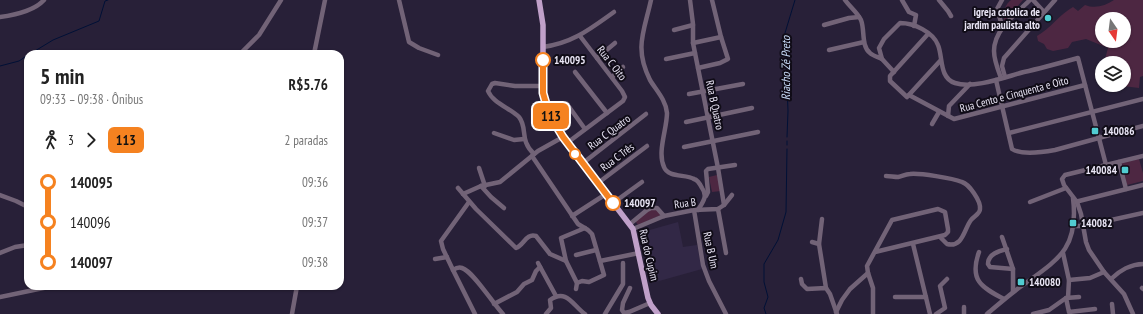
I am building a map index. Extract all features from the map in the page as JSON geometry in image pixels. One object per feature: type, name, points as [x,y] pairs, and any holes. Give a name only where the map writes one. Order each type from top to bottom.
[{"type":"main road","name":"Rua do Cupim","points":[[539,0],[542,18],[543,93],[549,114],[567,143],[632,226],[651,304]]},
{"type":"main road","points":[[651,304],[658,314]]},
{"type":"street","points":[[0,17],[35,8],[44,0]]},
{"type":"street","points":[[244,50],[258,35],[281,0]]},
{"type":"street","points":[[315,50],[325,0]]},
{"type":"street","points":[[399,0],[409,42],[438,56]]},
{"type":"street","points":[[651,0],[642,34],[641,56],[648,74],[666,108],[666,122],[662,154],[664,168],[673,174],[695,179],[704,191],[705,198]]},
{"type":"street","name":"Rua B Quatro","points":[[690,0],[693,25],[693,43],[713,141],[724,205]]},
{"type":"street","points":[[698,68],[720,63],[728,59],[712,0]]},
{"type":"street","points":[[845,0],[860,17],[863,26],[864,42],[869,53],[882,59]]},
{"type":"street","points":[[902,0],[909,12],[916,15],[914,26]]},
{"type":"street","points":[[939,0],[951,16]]},
{"type":"street","points":[[1002,0],[996,9],[1004,26]]},
{"type":"street","points":[[1030,0],[1004,26],[994,46],[1000,79],[1002,106],[1012,149],[1017,152],[1046,152],[1143,126]]},
{"type":"street","points":[[1034,0],[1044,12]]},
{"type":"street","points":[[1000,79],[1004,58],[1055,0]]},
{"type":"street","points":[[543,47],[562,44],[580,36],[614,12]]},
{"type":"street","points":[[824,25],[849,18],[860,17]]},
{"type":"street","points":[[892,74],[882,59],[879,51],[880,46],[898,24],[902,23],[914,26],[928,34],[938,45],[940,61],[948,79],[954,82],[970,84],[1000,79],[1078,58],[1106,165]]},
{"type":"street","points":[[674,30],[693,25]]},
{"type":"street","points":[[928,34],[892,74],[890,79],[891,83],[908,96],[948,116],[949,106],[970,84]]},
{"type":"street","name":"Rua C Oito","points":[[580,36],[625,95],[625,99],[607,113]]},
{"type":"street","points":[[693,43],[721,37]]},
{"type":"street","points":[[830,50],[864,42]]},
{"type":"street","points":[[596,58],[615,43]]},
{"type":"street","points":[[666,59],[695,53]]},
{"type":"street","points":[[908,96],[940,61]]},
{"type":"street","points":[[612,77],[624,67]]},
{"type":"street","points":[[567,143],[607,113],[575,72]]},
{"type":"street","points":[[543,86],[492,84],[488,91],[520,119],[523,125],[524,138],[527,146],[572,216],[578,224],[592,234],[604,274],[603,276],[589,282],[577,283]]},
{"type":"street","points":[[689,94],[743,84]]},
{"type":"street","name":"Rua Cento e Cinquenta e Oito","points":[[948,116],[952,119],[958,119],[1085,85]]},
{"type":"street","points":[[1009,133],[1143,99]]},
{"type":"street","points":[[567,104],[585,129]]},
{"type":"street","points":[[686,122],[752,108]]},
{"type":"street","points":[[932,124],[939,112]]},
{"type":"street","name":"Rua C Quatro","points":[[582,163],[646,114]]},
{"type":"street","points":[[684,147],[758,132]]},
{"type":"street","points":[[494,133],[514,140],[524,138]]},
{"type":"street","points":[[463,194],[483,186],[500,182],[547,145],[563,137]]},
{"type":"street","name":"Rua C Três","points":[[598,183],[647,146]]},
{"type":"street","points":[[1133,314],[1128,299],[1104,272],[1089,250],[1081,214],[1062,179],[1065,175],[1143,156]]},
{"type":"street","points":[[1119,162],[1126,189]]},
{"type":"street","points":[[696,210],[708,192],[706,171],[708,169],[735,165]]},
{"type":"street","points":[[479,168],[483,186],[491,197],[504,208]]},
{"type":"street","points":[[886,176],[897,177],[910,174],[925,175],[961,181],[969,187],[979,203],[979,213],[971,220],[962,238],[956,244],[947,244],[940,237]]},
{"type":"street","points":[[613,203],[642,182]]},
{"type":"street","points":[[1074,201],[1143,185]]},
{"type":"street","points":[[458,188],[469,202],[516,248],[530,236],[534,235],[550,254],[566,261]]},
{"type":"street","points":[[1030,202],[1066,188]]},
{"type":"street","points":[[572,216],[606,194]]},
{"type":"street","points":[[0,195],[24,205]]},
{"type":"street","points":[[726,253],[718,209],[724,205],[732,195]]},
{"type":"street","points":[[987,314],[1013,292],[1049,266],[1063,253],[1070,239],[1074,226],[1074,201]]},
{"type":"street","points":[[469,202],[441,241],[447,257],[455,269],[475,314]]},
{"type":"street","points":[[632,226],[651,208],[657,208],[664,216]]},
{"type":"street","name":"Rua B","points":[[632,226],[664,216],[696,210],[718,209]]},
{"type":"street","points":[[873,314],[874,288],[867,266],[876,252],[892,220],[941,209],[946,214],[948,232],[940,237],[876,252]]},
{"type":"street","name":"Rua B Um","points":[[696,210],[703,265],[726,314]]},
{"type":"street","points":[[1074,226],[1084,226],[1143,213]]},
{"type":"street","points":[[822,220],[819,244],[826,288],[830,294],[837,313]]},
{"type":"street","points":[[576,289],[577,283],[566,261],[561,240],[562,237],[585,228]]},
{"type":"street","points":[[1002,237],[1013,269],[1013,292]]},
{"type":"street","points":[[812,242],[819,244]]},
{"type":"street","points":[[913,244],[930,314]]},
{"type":"street","points":[[0,253],[15,247],[24,246]]},
{"type":"street","points":[[1007,249],[993,255],[988,261],[988,264],[990,267],[1013,269]]},
{"type":"street","points":[[576,255],[596,250]]},
{"type":"street","points":[[979,252],[974,267],[979,282],[988,290],[1004,300]]},
{"type":"street","points":[[600,262],[639,253]]},
{"type":"street","points":[[1063,253],[1068,280],[1067,298],[1069,312],[1095,309]]},
{"type":"street","points":[[435,259],[447,257]]},
{"type":"street","points":[[605,314],[622,284],[623,264]]},
{"type":"street","points":[[1111,279],[1125,269],[1138,264],[1143,264]]},
{"type":"street","points":[[494,304],[517,292],[524,284],[532,280],[539,265],[556,296]]},
{"type":"street","points":[[455,269],[462,268],[473,277],[503,314]]},
{"type":"street","points":[[1068,280],[1090,278],[1104,272]]},
{"type":"street","points":[[837,313],[850,289],[868,273]]},
{"type":"street","points":[[801,279],[802,284],[807,289],[826,288]]},
{"type":"street","points":[[936,314],[945,308],[940,286],[947,279]]},
{"type":"street","points":[[630,288],[623,303],[622,310],[624,313],[651,304]]},
{"type":"street","points":[[0,297],[34,290]]},
{"type":"street","points":[[292,314],[296,290]]},
{"type":"street","points":[[546,314],[551,308],[550,300],[556,296],[562,295],[568,298],[585,314]]},
{"type":"street","points":[[895,297],[926,297]]},
{"type":"street","points":[[1033,314],[1049,310],[1067,298],[1079,297]]},
{"type":"street","points":[[1112,304],[1113,314]]},
{"type":"street","points":[[964,307],[964,314]]},
{"type":"shaded area","points":[[1011,0],[1023,0],[1004,22],[1004,10]]},
{"type":"shaded area","points":[[1114,0],[1143,0],[1143,76],[1140,77],[1139,88],[1131,87],[1131,56],[1106,56],[1108,48],[1131,48],[1131,12],[1095,12],[1095,43],[1086,39],[1072,42],[1068,48],[1053,51],[1047,49],[1044,44],[1038,41],[1037,36],[1073,7],[1078,11],[1085,5],[1096,7]]},
{"type":"shaded area","points":[[1139,159],[1143,173],[1143,181],[1127,185],[1122,163]]},
{"type":"shaded area","points":[[717,175],[721,191],[712,192],[709,177]]},
{"type":"shaded area","points":[[649,210],[657,210],[661,215],[638,225],[635,221]]},
{"type":"shaded area","points":[[678,222],[683,247],[697,245],[702,269],[652,283],[639,233]]},
{"type":"waterway","points":[[37,50],[53,40],[99,21],[105,1],[108,0]]},
{"type":"waterway","name":"Riacho Zé Preto","points":[[787,137],[788,111],[785,33],[795,0]]},
{"type":"waterway","points":[[0,66],[19,61],[24,58]]},
{"type":"waterway","name":"Riacho Zé Preto","points":[[766,314],[764,308],[768,297],[764,282],[764,264],[778,240],[786,212],[787,149]]},
{"type":"bus line","name":"113","points":[[543,60],[543,93],[549,114],[559,132],[613,203]]},
{"type":"place","name":"igreja catolica de jardim paulista alto","points":[[1048,18]]},
{"type":"place","name":"140095","points":[[543,60]]},
{"type":"place","name":"140086","points":[[1095,131]]},
{"type":"place","name":"140084","points":[[1125,170]]},
{"type":"place","name":"140097","points":[[613,203]]},
{"type":"place","name":"140082","points":[[1073,223]]},
{"type":"place","name":"140080","points":[[1021,282]]}]
